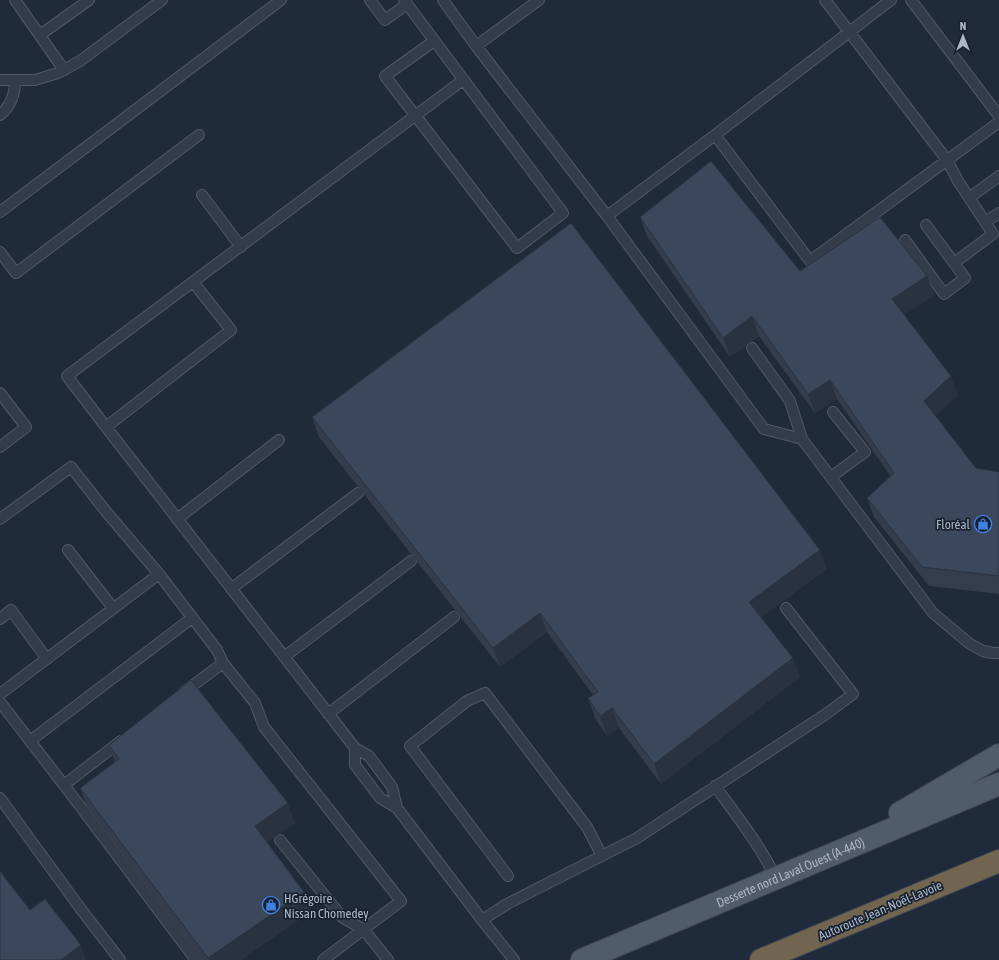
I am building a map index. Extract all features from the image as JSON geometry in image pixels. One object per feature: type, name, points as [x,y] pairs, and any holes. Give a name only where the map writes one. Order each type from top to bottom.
[{"type":"highway","name":"Autoroute Jean-Noël-Lavoie","points":[[762,960],[999,861]]},
{"type":"main road","points":[[827,856],[999,755]]},
{"type":"main road","name":"Desserte nord Laval Ouest (A-440)","points":[[582,960],[999,784]]},
{"type":"lane","points":[[40,35],[88,0]]},
{"type":"lane","points":[[0,80],[35,80],[58,73],[80,61],[162,0]]},
{"type":"lane","points":[[0,212],[281,0]]},
{"type":"lane","points":[[370,0],[385,20],[405,2],[434,40],[563,213],[517,248],[385,76],[434,40]]},
{"type":"lane","points":[[443,0],[476,46],[607,216],[764,429],[802,439]]},
{"type":"lane","points":[[476,46],[539,0]]},
{"type":"lane","points":[[825,0],[947,160],[958,181],[993,234],[954,262]]},
{"type":"lane","points":[[607,216],[891,0]]},
{"type":"lane","points":[[911,0],[999,116]]},
{"type":"lane","points":[[20,2],[64,70]]},
{"type":"lane","points":[[0,115],[11,102],[15,92],[15,80]]},
{"type":"lane","points":[[397,808],[392,787],[369,756],[355,748],[67,376],[463,80]]},
{"type":"lane","points":[[715,135],[810,261],[999,122]]},
{"type":"lane","points":[[0,252],[16,273],[199,136]]},
{"type":"lane","points":[[969,198],[999,176]]},
{"type":"lane","points":[[202,195],[241,247]]},
{"type":"lane","points":[[985,222],[999,213]]},
{"type":"lane","points":[[905,240],[944,294],[965,278],[926,225]]},
{"type":"lane","points":[[106,427],[231,330],[193,282]]},
{"type":"lane","points":[[752,348],[790,401],[802,439],[933,613],[970,644],[983,651],[999,653]]},
{"type":"lane","points":[[0,393],[26,427],[0,447]]},
{"type":"lane","points":[[831,477],[865,452],[834,412]]},
{"type":"lane","points":[[177,519],[279,440]]},
{"type":"lane","points":[[0,519],[71,467],[159,574],[217,650],[223,662],[255,703],[264,727],[401,901],[324,960]]},
{"type":"lane","points":[[231,589],[358,493]]},
{"type":"lane","points":[[68,550],[113,608]]},
{"type":"lane","points":[[284,657],[411,561]]},
{"type":"lane","points":[[0,694],[159,574]]},
{"type":"lane","points":[[482,920],[507,904],[637,838],[854,694],[786,608]]},
{"type":"lane","points":[[0,619],[12,610],[47,658]]},
{"type":"lane","points":[[328,714],[454,617]]},
{"type":"lane","points":[[30,741],[192,618]]},
{"type":"lane","points":[[174,700],[223,662]]},
{"type":"lane","points":[[508,876],[410,746],[467,701],[485,693],[587,827],[602,856]]},
{"type":"lane","points":[[0,702],[196,960]]},
{"type":"lane","points":[[64,785],[131,733]]},
{"type":"lane","points":[[355,748],[355,765],[380,798],[397,808],[514,960]]},
{"type":"lane","points":[[715,786],[753,836],[766,857],[776,878]]},
{"type":"lane","points":[[0,798],[120,960]]},
{"type":"lane","points":[[280,840],[342,917],[364,930],[388,960]]},
{"type":"building","points":[[711,161],[800,271],[880,217],[927,276],[892,299],[951,376],[924,401],[976,468],[999,472],[999,576],[922,567],[867,498],[894,473],[830,380],[808,394],[752,316],[723,338],[640,217]]},
{"type":"building","points":[[571,223],[820,550],[749,602],[793,658],[654,764],[612,708],[600,716],[588,698],[598,692],[540,613],[493,648],[312,417]]},
{"type":"building","points":[[191,680],[288,803],[255,826],[304,892],[208,958],[80,788],[119,759],[109,745]]},
{"type":"building","points":[[0,871],[30,910],[45,899],[81,945],[61,960],[0,960]]},
{"type":"place","name":"Floréal","points":[[983,524]]},
{"type":"place","name":"HGrégoire Nissan Chomedey","points":[[271,905]]}]
